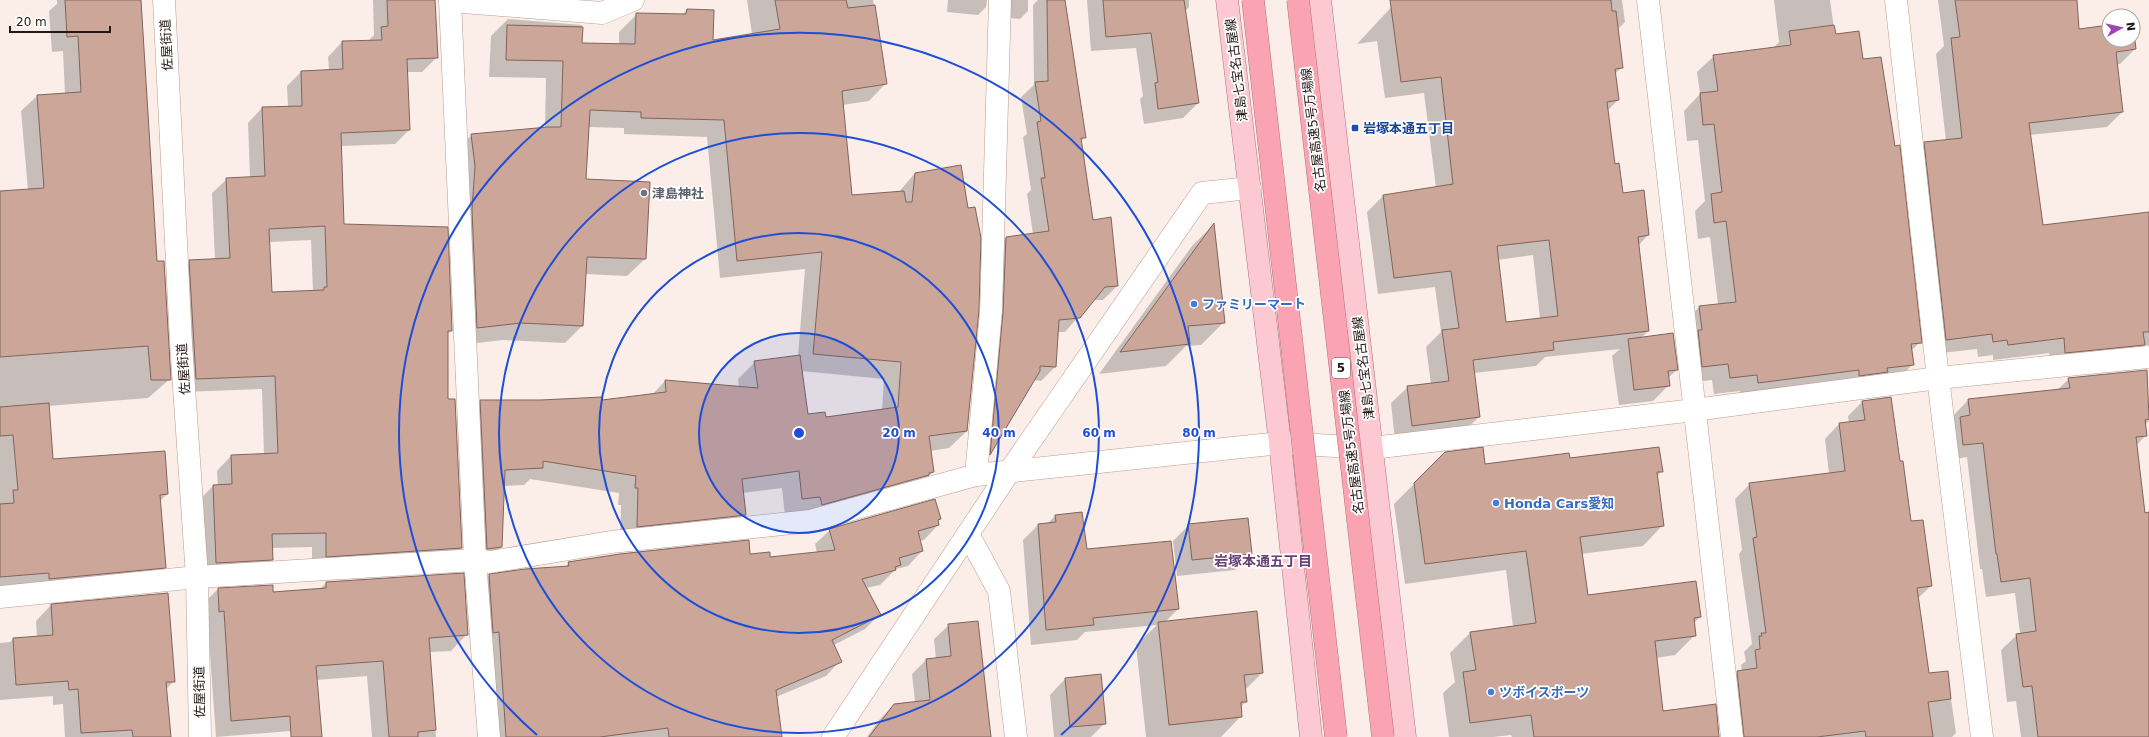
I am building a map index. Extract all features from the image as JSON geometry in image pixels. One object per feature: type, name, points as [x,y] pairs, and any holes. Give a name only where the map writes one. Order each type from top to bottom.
[{"type":"highway","points":[[1252,0],[1336,737]]},
{"type":"highway","name":"名古屋高速5号万場線","points":[[1298,0],[1384,737]]},
{"type":"main road","name":"津島七宝名古屋線","points":[[1227,0],[1280,443],[1312,737]]},
{"type":"main road","name":"津島七宝名古屋線","points":[[1320,0],[1405,737]]},
{"type":"street","name":"佐屋街道","points":[[164,0],[181,342],[197,577],[200,737]]},
{"type":"street","points":[[489,737],[475,560],[450,0],[602,13],[633,0]]},
{"type":"street","points":[[976,475],[991,311],[1000,0]]},
{"type":"street","points":[[1648,0],[1732,737]]},
{"type":"street","points":[[1896,0],[1938,378],[1982,737]]},
{"type":"street","points":[[833,737],[1009,472],[1202,193],[1250,188]]},
{"type":"street","points":[[0,597],[197,577],[475,560],[490,562],[612,542],[810,521],[976,475],[1280,443],[1372,448],[1694,410],[1938,378],[2149,357]]},
{"type":"street","points":[[968,534],[1000,591],[1016,737]]},
{"type":"building","points":[[65,0],[141,0],[157,261],[164,261],[171,380],[151,380],[148,346],[0,357],[0,191],[44,188],[37,95],[81,92],[78,36],[67,37]]},
{"type":"building","points":[[387,0],[435,0],[438,58],[407,59],[410,130],[341,133],[344,224],[448,227],[452,331],[448,331],[448,399],[455,399],[462,548],[326,557],[326,533],[272,534],[273,560],[216,563],[213,485],[232,484],[231,455],[278,453],[275,376],[196,379],[189,260],[230,258],[226,178],[265,176],[262,107],[302,106],[301,71],[343,69],[342,41],[382,40],[381,27],[388,26]],"holes":[[[325,226],[327,287],[324,287],[324,290],[272,292],[269,229]]]},
{"type":"building","points":[[775,0],[846,0],[848,8],[875,5],[887,84],[842,91],[852,195],[904,191],[906,202],[912,202],[915,173],[961,165],[968,208],[975,207],[981,238],[979,310],[967,431],[929,436],[934,472],[929,473],[929,475],[822,505],[820,497],[802,499],[799,471],[742,479],[746,515],[637,527],[638,488],[635,488],[636,476],[543,461],[543,468],[505,470],[502,547],[487,549],[480,400],[541,400],[602,397],[602,400],[666,392],[665,380],[758,388],[754,361],[800,355],[808,414],[825,412],[826,417],[898,407],[901,362],[813,354],[822,252],[737,261],[724,120],[641,118],[641,112],[590,110],[586,179],[650,182],[646,259],[587,257],[583,326],[521,323],[477,328],[472,209],[475,166],[471,134],[561,127],[563,61],[506,60],[507,25],[583,27],[582,43],[635,44],[636,13],[686,14],[687,9],[714,10],[713,40],[780,29]]},
{"type":"building","points":[[1047,0],[1065,0],[1086,138],[1081,138],[1093,220],[1111,217],[1118,286],[1105,287],[1080,318],[1059,320],[1056,367],[1040,366],[1040,371],[990,455],[1003,312],[1006,237],[1049,231],[1041,178],[1045,178],[1037,122],[1041,121],[1035,82],[1048,81]]},
{"type":"building","points":[[1103,0],[1184,0],[1199,103],[1158,109],[1155,83],[1158,82],[1151,33],[1106,37]]},
{"type":"building","points":[[1390,0],[1611,0],[1612,11],[1616,11],[1623,68],[1615,69],[1619,100],[1607,102],[1615,164],[1619,163],[1623,193],[1644,190],[1649,235],[1638,237],[1649,331],[1553,342],[1554,350],[1473,360],[1480,417],[1412,426],[1407,386],[1449,381],[1442,330],[1459,328],[1451,271],[1394,278],[1383,195],[1453,184],[1441,77],[1401,82]],"holes":[[[1549,240],[1558,316],[1506,322],[1497,246]]]},
{"type":"building","points":[[1955,0],[2077,0],[2079,29],[2101,26],[2101,48],[2136,48],[2116,52],[2123,112],[2029,123],[2043,225],[2149,212],[2149,332],[2143,332],[2145,345],[2065,353],[2064,338],[2008,345],[2007,340],[1993,342],[1992,334],[1946,340],[1924,142],[1962,138],[1951,38],[1960,37]]},
{"type":"building","points":[[1834,25],[1836,34],[1859,31],[1863,59],[1881,57],[1895,146],[1900,145],[1922,343],[1911,344],[1914,365],[1887,368],[1888,372],[1859,376],[1859,370],[1758,383],[1757,375],[1730,378],[1728,364],[1702,367],[1698,330],[1702,330],[1699,306],[1736,302],[1726,221],[1714,223],[1711,194],[1722,192],[1714,124],[1703,125],[1700,93],[1718,91],[1713,55],[1791,45],[1789,31]]},
{"type":"building","points":[[1214,223],[1225,323],[1188,326],[1190,344],[1120,352]]},
{"type":"building","points":[[1673,333],[1678,370],[1668,371],[1670,386],[1634,390],[1628,339]]},
{"type":"building","points":[[2147,370],[2149,419],[2145,420],[2147,436],[2136,437],[2145,513],[2149,512],[2149,737],[2038,737],[2032,686],[2023,687],[2016,634],[2036,631],[2030,578],[2001,582],[1996,554],[1983,443],[1963,445],[1960,417],[1970,415],[1968,399],[2070,388],[2068,378]]},
{"type":"building","points":[[1891,397],[1900,461],[1903,461],[1911,521],[1923,520],[1932,586],[1917,588],[1929,673],[1948,671],[1951,699],[1928,702],[1933,737],[1866,737],[1865,731],[1817,737],[1744,737],[1737,671],[1757,668],[1755,650],[1760,649],[1759,636],[1762,636],[1761,633],[1766,633],[1753,538],[1757,537],[1749,483],[1845,471],[1839,423],[1865,420],[1862,401]]},
{"type":"building","points":[[49,403],[53,459],[165,451],[168,494],[160,495],[166,568],[49,579],[49,573],[0,577],[0,504],[14,503],[13,490],[18,490],[13,435],[0,436],[0,407]]},
{"type":"building","points":[[1483,447],[1485,464],[1569,453],[1570,458],[1659,447],[1663,472],[1657,472],[1664,526],[1580,537],[1588,595],[1696,581],[1701,617],[1694,618],[1696,636],[1655,641],[1663,711],[1716,704],[1719,737],[1534,737],[1531,715],[1470,723],[1463,672],[1476,670],[1470,632],[1536,623],[1526,551],[1425,564],[1414,483],[1445,452]]},
{"type":"building","points":[[935,499],[941,519],[938,520],[939,525],[918,531],[923,551],[899,558],[901,565],[895,567],[896,570],[862,579],[881,615],[832,640],[842,662],[776,690],[782,737],[669,737],[668,728],[600,737],[506,737],[499,632],[493,633],[489,574],[525,569],[569,566],[568,562],[620,554],[749,540],[750,554],[770,552],[770,557],[835,550],[829,529]]},
{"type":"building","points":[[1082,512],[1087,549],[1171,541],[1179,609],[1093,618],[1094,625],[1046,630],[1038,524],[1056,522],[1055,515]]},
{"type":"building","points":[[1248,518],[1252,554],[1192,560],[1188,524]]},
{"type":"building","points":[[464,573],[468,635],[429,638],[436,730],[418,732],[418,737],[389,737],[383,661],[316,666],[322,737],[291,737],[290,716],[231,721],[224,611],[219,612],[218,588],[273,585],[273,592],[326,588],[326,582]]},
{"type":"building","points":[[168,593],[175,682],[166,682],[171,737],[133,737],[132,730],[81,733],[78,689],[69,690],[68,681],[16,685],[13,638],[53,635],[51,604]]},
{"type":"building","points":[[1257,611],[1263,673],[1244,675],[1247,702],[1241,702],[1242,717],[1169,725],[1158,622]]},
{"type":"building","points":[[978,621],[991,737],[869,737],[894,704],[930,700],[926,659],[951,656],[948,624]]},
{"type":"building","points":[[1101,674],[1106,724],[1070,727],[1065,678]]},
{"type":"place","name":"岩塚本通五丁目","points":[[1355,128]]},
{"type":"place","name":"津島神社","points":[[644,193]]},
{"type":"place","name":"ファミリーマート","points":[[1194,304]]},
{"type":"place","name":"Honda Cars愛知","points":[[1496,503]]},
{"type":"place","name":"ツボイスポーツ","points":[[1491,692]]},
{"type":"district","name":"岩塚本通五丁目","points":[[1263,561]]}]
